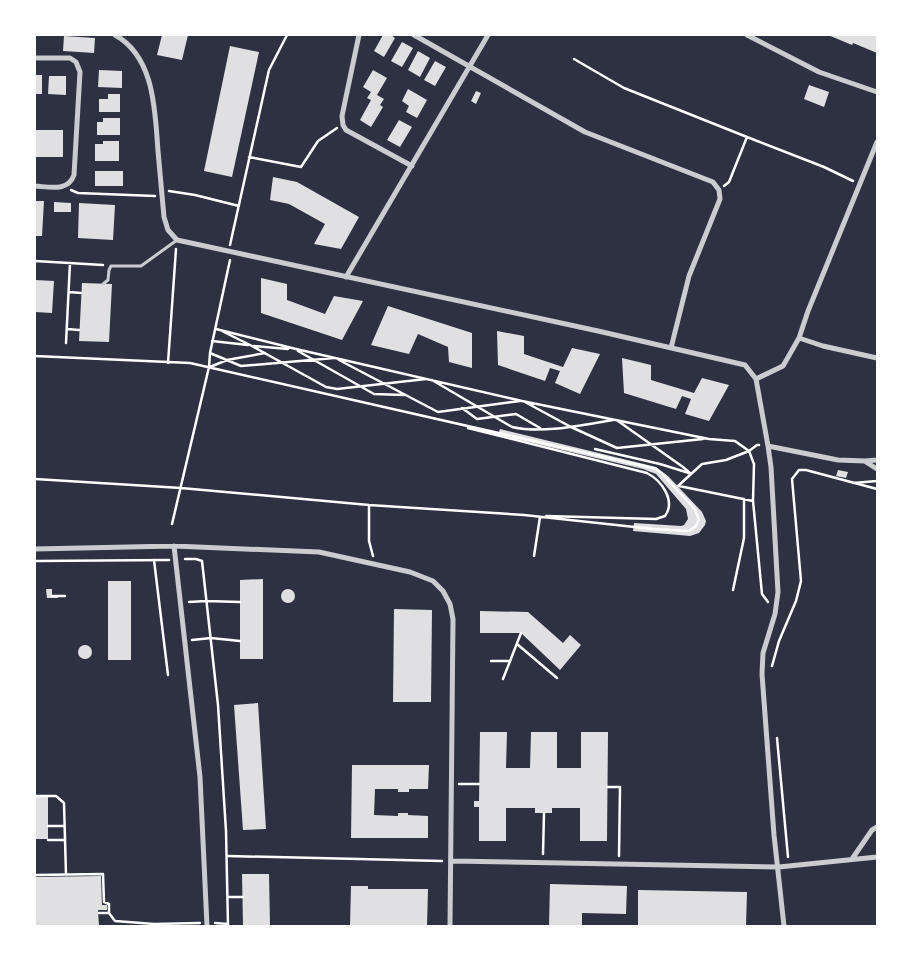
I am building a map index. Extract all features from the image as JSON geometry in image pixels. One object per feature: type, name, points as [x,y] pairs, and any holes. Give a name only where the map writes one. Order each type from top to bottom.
[{"type":"street","points":[[117,35],[132,50],[142,64],[148,81],[156,113],[166,224],[168,230],[177,240],[745,365],[756,379],[768,446],[778,582],[777,605],[763,653],[762,674],[774,835],[784,926]]},
{"type":"street","points":[[359,35],[342,116],[342,125],[346,130],[412,166]]},
{"type":"street","points":[[414,35],[585,132],[713,182],[719,190],[720,199],[689,276],[671,348]]},
{"type":"street","points":[[346,277],[488,35]]},
{"type":"street","points":[[747,35],[820,72],[877,92]]},
{"type":"street","points":[[35,58],[70,58],[76,62],[80,72],[74,175],[69,184],[63,187],[35,186]]},
{"type":"street","points":[[756,379],[783,366],[799,338],[808,311],[877,142]]},
{"type":"street","points":[[799,338],[823,346],[877,358]]},
{"type":"street","points":[[768,446],[838,460],[877,460]]},
{"type":"street","points":[[865,461],[877,469]]},
{"type":"street","points":[[174,546],[200,776],[207,925]]},
{"type":"street","points":[[35,549],[174,546],[319,552],[410,572],[433,581],[443,591],[450,604],[454,630],[450,926]]},
{"type":"street","points":[[852,859],[872,830],[877,827]]},
{"type":"street","points":[[451,861],[779,867],[877,857]]},
{"type":"lane","points":[[103,284],[108,280],[108,270],[111,266],[141,266],[177,240]]},
{"type":"path","points":[[172,524],[209,367],[212,341],[216,329],[239,206],[269,70],[287,35]]},
{"type":"path","points":[[574,59],[624,88],[824,167],[860,184]]},
{"type":"path","points":[[250,157],[301,167],[318,140],[342,125]]},
{"type":"path","points":[[719,190],[730,182],[747,137]]},
{"type":"path","points":[[63,187],[78,193],[162,194],[170,191],[239,206]]},
{"type":"path","points":[[168,362],[177,240]]},
{"type":"path","points":[[35,261],[111,266]]},
{"type":"path","points":[[66,343],[70,263]]},
{"type":"path","points":[[68,292],[81,292]]},
{"type":"path","points":[[66,329],[79,330]]},
{"type":"path","points":[[216,329],[266,353],[326,387],[337,389],[429,379],[495,417],[517,428],[528,430],[616,419],[683,466],[691,474]]},
{"type":"path","points":[[216,329],[522,401],[707,439],[735,441],[749,451],[754,464],[753,501],[762,594],[769,603],[777,605]]},
{"type":"path","points":[[212,341],[296,349],[374,394],[405,395]]},
{"type":"path","points":[[210,353],[241,366],[335,358],[438,412],[522,401],[617,448],[707,439]]},
{"type":"path","points":[[209,367],[227,360],[266,353]]},
{"type":"path","points":[[35,356],[190,363],[656,469],[694,508],[699,519],[696,526],[689,530],[634,527],[524,515]]},
{"type":"path","points":[[462,408],[477,419],[516,414],[541,428]]},
{"type":"path","points":[[35,479],[181,488],[369,506],[524,515],[662,518],[670,508],[667,495],[656,480],[647,473],[499,437],[455,424]]},
{"type":"path","points":[[595,449],[660,464],[691,474]]},
{"type":"path","points":[[749,451],[726,460],[702,464],[678,486],[753,501]]},
{"type":"path","points":[[771,670],[778,641],[796,601],[801,581],[792,478],[799,470],[806,470],[877,490]]},
{"type":"path","points":[[852,483],[877,482]]},
{"type":"path","points":[[667,495],[671,492]]},
{"type":"path","points":[[733,590],[744,538],[744,499]]},
{"type":"path","points":[[369,506],[368,541],[376,565]]},
{"type":"path","points":[[534,556],[540,517]]},
{"type":"path","points":[[35,561],[176,559],[196,559],[202,561],[218,705],[227,856],[228,925],[154,925],[114,921],[108,913],[108,904],[104,902],[103,874],[35,876]]},
{"type":"path","points":[[154,560],[168,675]]},
{"type":"path","points":[[52,596],[65,596]]},
{"type":"path","points":[[181,603],[206,600],[240,602]]},
{"type":"path","points":[[503,679],[521,633]]},
{"type":"path","points":[[185,641],[210,638],[240,641]]},
{"type":"path","points":[[517,644],[558,678]]},
{"type":"path","points":[[491,661],[510,661]]},
{"type":"path","points":[[776,733],[788,866]]},
{"type":"path","points":[[452,784],[479,784]]},
{"type":"path","points":[[607,787],[620,787],[619,865]]},
{"type":"path","points":[[35,796],[56,796],[64,803],[66,876]]},
{"type":"path","points":[[543,863],[544,813]]},
{"type":"path","points":[[48,826],[64,826]]},
{"type":"path","points":[[48,840],[65,840]]},
{"type":"path","points":[[227,856],[451,861]]},
{"type":"path","points":[[228,897],[243,897]]},
{"type":"path","points":[[99,913],[108,913]]},
{"type":"path","points":[[110,926],[114,921]]},
{"type":"building","points":[[162,35],[188,35],[182,60],[157,55]]},
{"type":"building","points":[[383,35],[391,35],[395,38],[384,57],[374,51]]},
{"type":"building","points":[[828,35],[877,35],[877,53],[853,43],[852,45]]},
{"type":"building","points":[[64,36],[95,38],[94,53],[63,51]]},
{"type":"building","points":[[402,42],[413,48],[402,67],[391,61]]},
{"type":"building","points":[[230,46],[259,52],[232,177],[204,171]]},
{"type":"building","points":[[418,51],[430,58],[420,77],[408,70]]},
{"type":"building","points":[[435,61],[446,67],[435,86],[424,80]]},
{"type":"building","points":[[99,70],[122,71],[122,88],[98,87]]},
{"type":"building","points":[[373,70],[387,78],[377,95],[384,99],[380,105],[383,107],[371,127],[360,120],[371,100],[367,98],[371,92],[363,87]]},
{"type":"building","points":[[35,75],[42,75],[42,94],[35,94]]},
{"type":"building","points":[[49,76],[66,76],[66,95],[48,94]]},
{"type":"building","points":[[809,85],[829,92],[824,107],[804,99]]},
{"type":"building","points":[[408,89],[427,100],[417,118],[406,112],[409,106],[402,101]]},
{"type":"building","points":[[476,91],[481,93],[476,104],[471,101]]},
{"type":"building","points":[[108,94],[120,94],[120,112],[99,112],[99,99],[108,99]]},
{"type":"building","points":[[103,118],[120,118],[120,135],[97,135],[97,122],[103,122]]},
{"type":"building","points":[[399,120],[412,127],[400,147],[387,140]]},
{"type":"building","points":[[35,130],[63,130],[63,157],[35,157]]},
{"type":"building","points":[[103,141],[119,141],[119,161],[95,161],[95,144],[103,144]]},
{"type":"building","points":[[95,171],[123,171],[123,186],[95,186]]},
{"type":"building","points":[[273,177],[297,182],[359,217],[341,249],[314,244],[325,224],[289,204],[270,200]]},
{"type":"building","points":[[35,201],[44,201],[42,236],[35,236]]},
{"type":"building","points":[[54,202],[71,203],[71,212],[54,212]]},
{"type":"building","points":[[79,203],[115,205],[113,240],[78,238]]},
{"type":"building","points":[[261,278],[287,284],[287,300],[325,314],[334,296],[363,301],[342,340],[261,313]]},
{"type":"building","points":[[35,280],[54,281],[52,313],[35,312]]},
{"type":"building","points":[[82,283],[112,284],[109,342],[79,341]]},
{"type":"building","points":[[388,306],[472,333],[472,368],[449,362],[448,347],[418,334],[409,354],[371,345]]},
{"type":"building","points":[[497,331],[524,336],[524,354],[563,367],[572,348],[600,354],[580,394],[555,383],[560,371],[550,368],[545,381],[498,365]]},
{"type":"building","points":[[622,358],[651,365],[651,380],[694,393],[702,378],[729,385],[709,421],[685,414],[691,399],[682,396],[676,409],[624,393]]},
{"type":"building","points":[[500,429],[656,467],[668,476],[702,512],[706,521],[705,525],[699,533],[690,536],[633,531],[634,523],[681,526],[688,519],[686,509],[656,474],[643,469],[498,435]]},
{"type":"building","points":[[838,470],[848,472],[846,478],[836,476]]},
{"type":"building","points":[[263,579],[263,659],[240,659],[240,580]]},
{"type":"building","points":[[108,581],[131,581],[131,660],[108,660]]},
{"type":"building","points":[[46,589],[52,589],[52,595],[58,595],[58,598],[47,598]]},
{"type":"building","points":[[285,589],[291,589],[295,596],[291,603],[285,603],[281,599],[281,593]]},
{"type":"building","points":[[394,609],[432,610],[431,702],[393,702]]},
{"type":"building","points":[[480,611],[528,612],[563,643],[570,635],[581,645],[560,670],[521,633],[480,633]]},
{"type":"building","points":[[82,645],[88,645],[92,652],[88,659],[82,659],[78,655],[78,649]]},
{"type":"building","points":[[258,703],[266,829],[243,830],[234,705]]},
{"type":"building","points":[[480,732],[507,732],[506,768],[530,768],[531,732],[557,732],[557,768],[581,768],[581,732],[608,732],[607,841],[580,841],[580,808],[552,808],[552,813],[535,813],[535,808],[506,808],[506,841],[479,841],[479,807],[474,807],[474,801],[479,801]]},
{"type":"building","points":[[352,765],[429,765],[428,789],[409,789],[409,792],[398,792],[398,789],[375,789],[374,815],[398,816],[398,813],[408,813],[408,815],[428,816],[428,838],[351,838]]},
{"type":"building","points":[[35,797],[48,797],[48,839],[35,839]]},
{"type":"building","points":[[242,874],[269,874],[270,926],[243,926]]},
{"type":"building","points":[[101,876],[102,905],[107,905],[107,910],[98,910],[99,926],[35,926],[35,877]]},
{"type":"building","points":[[550,884],[627,886],[626,914],[582,913],[582,926],[549,926]]},
{"type":"building","points":[[351,886],[368,886],[368,889],[428,889],[427,926],[350,926]]},
{"type":"building","points":[[638,890],[747,892],[746,926],[638,926]]}]
